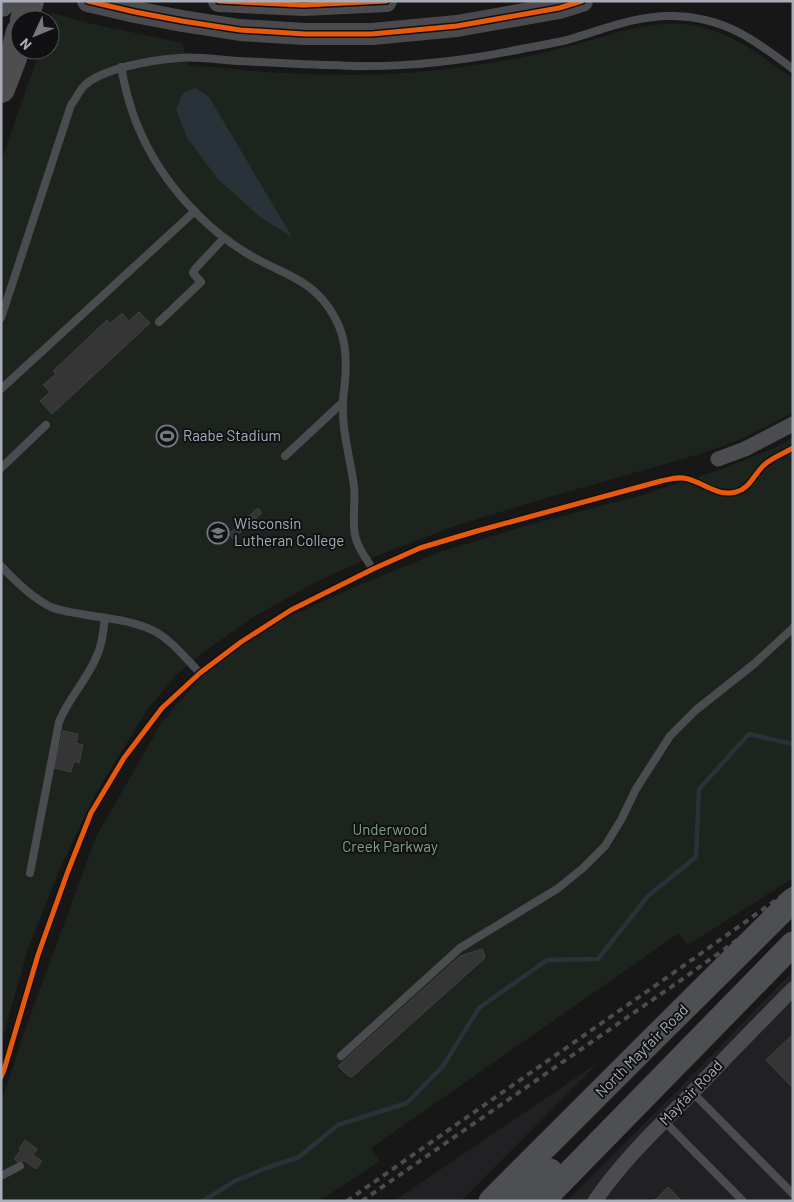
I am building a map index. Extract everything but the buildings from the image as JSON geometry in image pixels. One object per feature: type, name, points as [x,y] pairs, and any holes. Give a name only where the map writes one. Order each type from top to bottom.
[{"type":"highway","points":[[1,89],[11,60]]},
{"type":"main road","points":[[88,1],[182,21],[240,30],[305,34],[362,34],[457,26],[559,8],[582,1]]},
{"type":"main road","points":[[219,1],[304,5],[386,1]]},
{"type":"main road","name":"North Mayfair Road","points":[[491,1201],[793,900]]},
{"type":"main road","points":[[542,1201],[793,944]]},
{"type":"main road","points":[[520,1201],[582,1136],[601,1113],[647,1046]]},
{"type":"street","points":[[718,459],[745,449],[793,424]]},
{"type":"street","name":"Mayfair Road","points":[[595,1201],[619,1169],[793,989]]},
{"type":"lane","points":[[1,318],[72,105],[85,85],[120,68],[179,58],[356,66],[423,64],[504,53],[566,40],[644,18],[674,16],[708,20],[728,27],[762,45],[793,68]]},
{"type":"lane","points":[[120,68],[139,130],[175,189],[214,230],[255,258],[292,275],[306,284],[317,293],[335,317],[343,337],[346,352],[343,428],[354,485],[356,541],[373,569]]},
{"type":"lane","points":[[1,388],[195,211]]},
{"type":"lane","points":[[159,322],[201,282],[193,273],[195,269],[224,238]]},
{"type":"lane","points":[[285,456],[343,402]]},
{"type":"lane","points":[[1,468],[46,425]]},
{"type":"lane","points":[[1,566],[33,595],[52,607],[68,612],[141,625],[152,630],[165,638],[200,673]]},
{"type":"lane","points":[[30,873],[59,722],[96,660],[103,639],[105,618]]},
{"type":"lane","points":[[341,1056],[460,948],[549,894],[583,868],[605,846],[621,820],[636,789],[670,736],[696,710],[754,664],[793,628]]},
{"type":"lane","points":[[692,1092],[793,1194]]},
{"type":"lane","points":[[664,1121],[743,1201]]},
{"type":"lane","points":[[1,1176],[20,1166]]},
{"type":"shaded area","points":[[196,88],[209,97],[292,237],[259,216],[218,179],[187,138],[176,109],[183,93]]},
{"type":"shaded area","points":[[793,971],[793,1201],[567,1201],[671,1097]]},
{"type":"shaded area","points":[[599,1062],[461,1201],[394,1201]]},
{"type":"green space","name":"Wisconsin Lutheran College","points":[[60,15],[182,43],[189,66],[329,75],[416,72],[494,62],[523,57],[650,25],[683,24],[699,26],[714,31],[742,44],[768,60],[793,79],[793,412],[739,440],[700,454],[452,527],[353,565],[314,583],[255,616],[202,653],[176,675],[147,710],[95,795],[60,868],[28,949],[1,1044],[1,161],[36,60],[60,60]]},
{"type":"green space","name":"Underwood Creek Parkway","points":[[793,438],[793,878],[688,945],[679,933],[371,1148],[380,1161],[319,1201],[1,1201],[1,1103],[25,1030],[96,837],[162,722],[202,676],[265,628],[345,591],[437,553],[528,525],[639,496],[722,469],[772,449]]},
{"type":"waterway","points":[[203,1201],[235,1181],[299,1157],[338,1125],[407,1103],[443,1066],[479,1008],[547,960],[598,959],[648,896],[696,857],[699,789],[749,734],[793,744]]},
{"type":"railway","points":[[347,1201],[793,888]]},
{"type":"railway","points":[[362,1201],[684,978],[793,900]]},
{"type":"cycle path","points":[[88,1],[182,21],[240,30],[305,34],[372,34],[457,26],[559,8],[582,1]]},
{"type":"cycle path","points":[[219,1],[304,5],[386,1]]},
{"type":"cycle path","points":[[1,1077],[38,955],[91,813],[124,758],[162,708],[200,673],[241,642],[291,610],[420,548],[671,479],[685,478],[723,493],[736,492],[748,485],[766,463],[793,448]]},
{"type":"place","name":"Raabe Stadium","points":[[167,436]]},
{"type":"place","name":"Wisconsin Lutheran College","points":[[218,533]]}]
